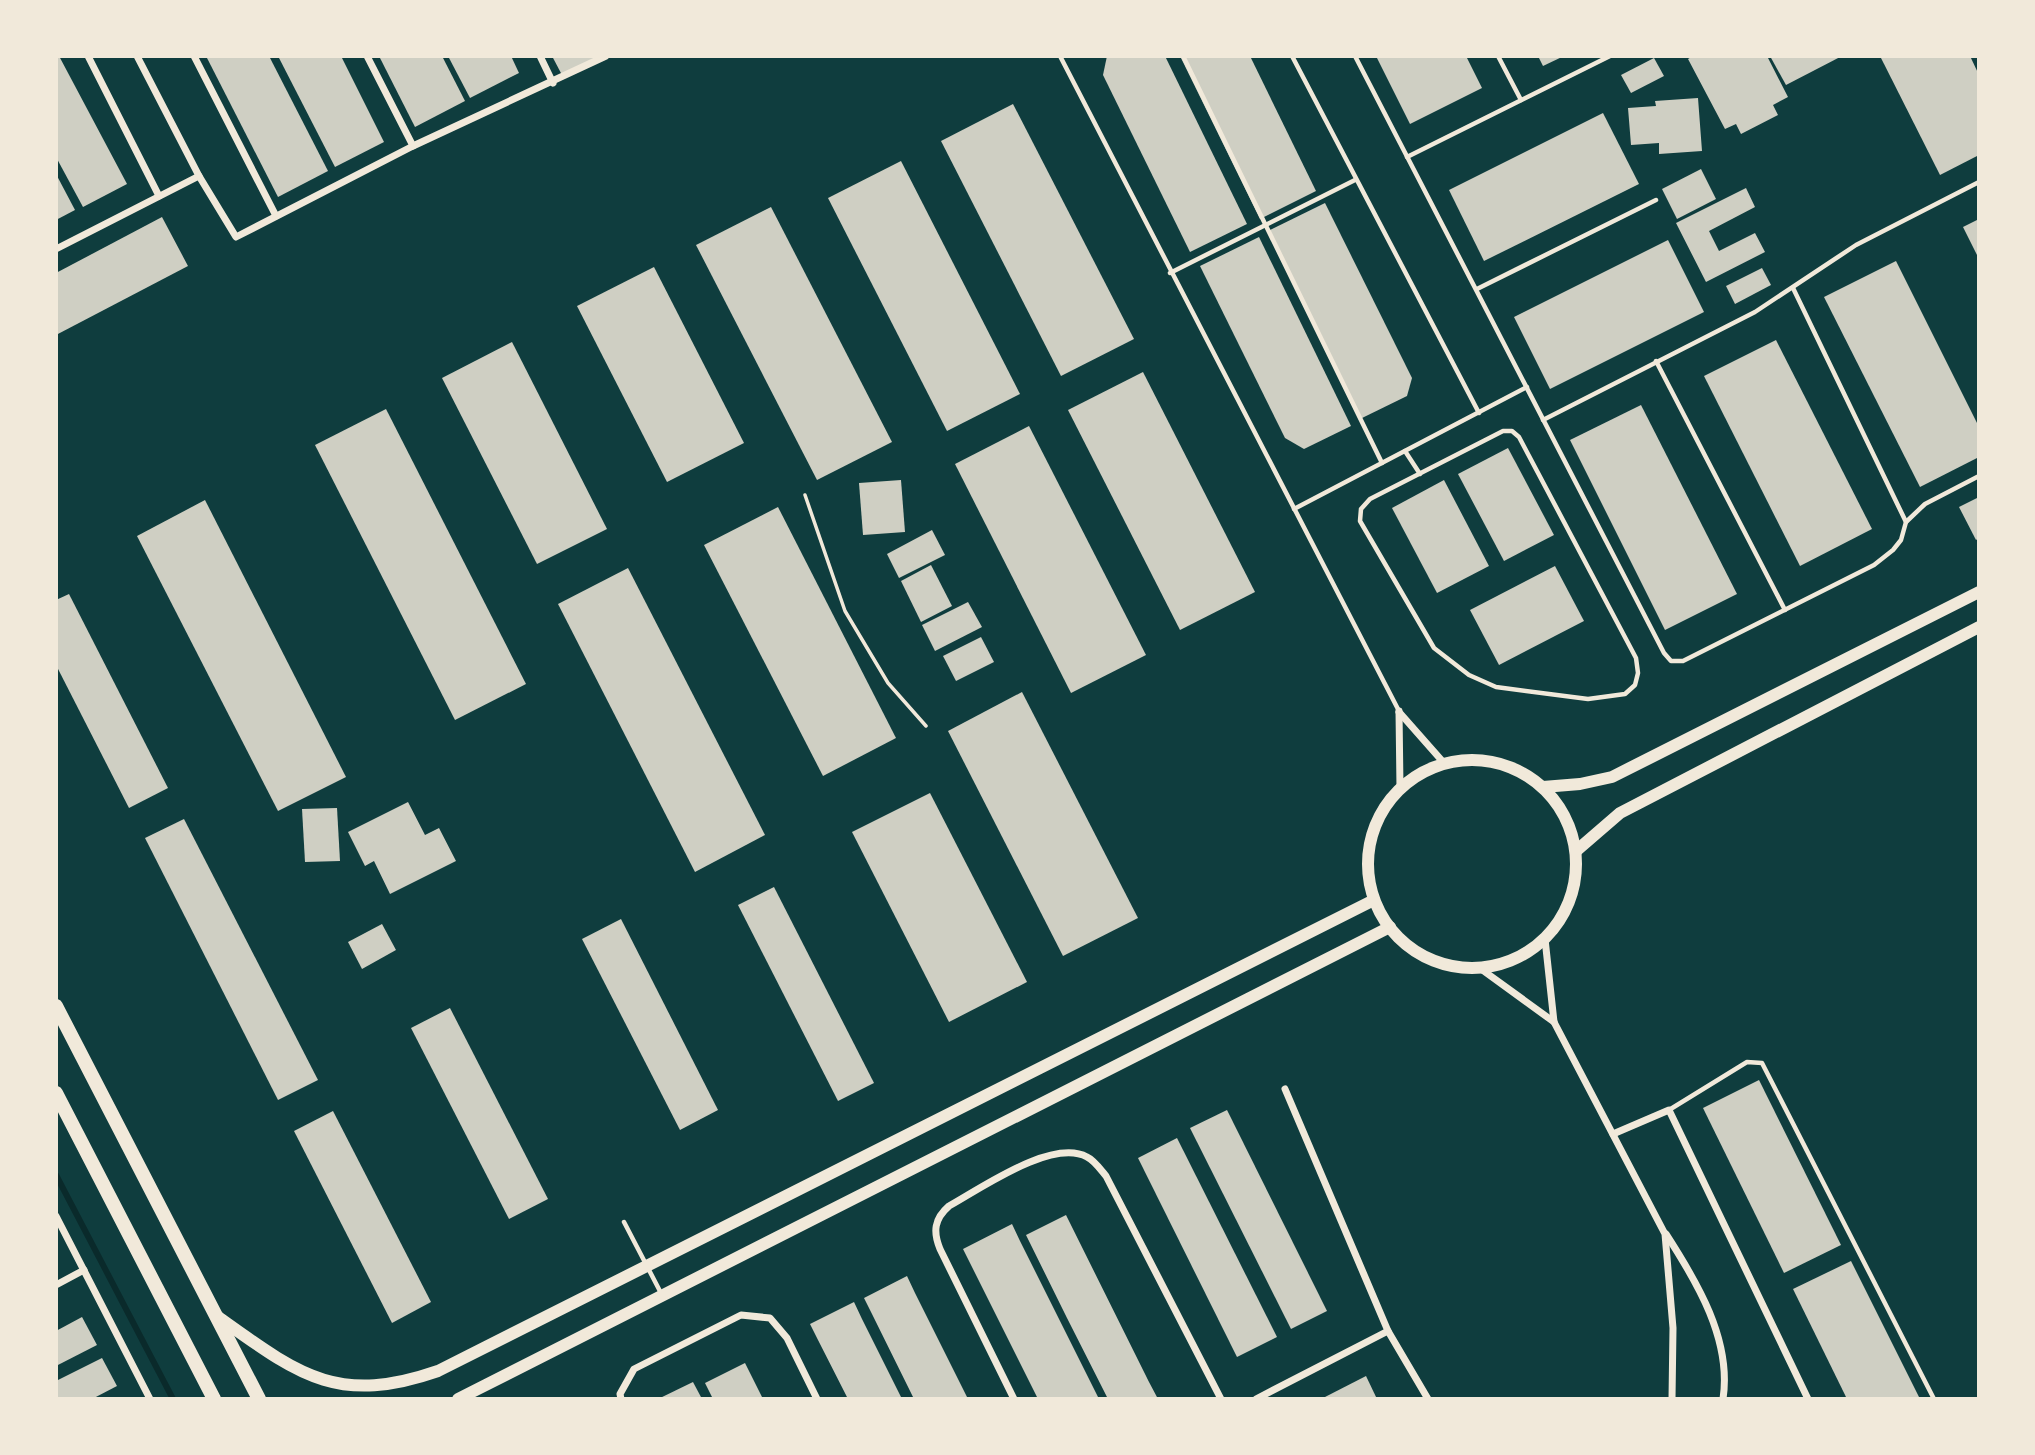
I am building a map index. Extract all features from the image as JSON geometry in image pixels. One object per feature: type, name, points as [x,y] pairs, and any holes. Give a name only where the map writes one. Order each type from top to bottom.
[{"type":"main road","points":[[1543,787],[1580,784],[1612,777],[1979,592]]},
{"type":"main road","points":[[1576,851],[1620,813],[1979,627]]},
{"type":"main road","points":[[1471,759],[1497,762],[1521,772],[1543,787],[1559,806],[1570,828],[1576,851],[1575,884],[1564,914],[1545,939],[1515,959],[1481,968],[1460,968],[1430,959],[1404,943],[1390,927],[1374,900],[1368,870],[1371,840],[1381,812],[1399,788],[1420,773],[1444,763],[1471,759]]},
{"type":"main road","points":[[218,1317],[274,1357],[313,1377],[342,1385],[381,1387],[438,1371],[1374,900]]},
{"type":"main road","points":[[458,1399],[1390,927]]},
{"type":"main road","points":[[56,1006],[259,1399]]},
{"type":"main road","points":[[58,1101],[214,1399]]},
{"type":"street","points":[[88,56],[159,197]]},
{"type":"street","points":[[137,56],[199,176],[236,237],[413,146],[606,56]]},
{"type":"street","points":[[194,56],[276,216]]},
{"type":"street","points":[[367,56],[413,146]]},
{"type":"street","points":[[540,56],[553,83]]},
{"type":"street","points":[[56,249],[199,176]]},
{"type":"street","points":[[1399,711],[1444,763]]},
{"type":"street","points":[[1399,711],[1399,788]]},
{"type":"street","points":[[1545,939],[1554,1022],[1665,1234],[1692,1273],[1706,1306],[1723,1364],[1723,1399]]},
{"type":"street","points":[[1481,968],[1554,1022]]},
{"type":"street","points":[[1285,1089],[1388,1331],[1428,1399]]},
{"type":"street","points":[[1613,1134],[1670,1110],[1808,1399]]},
{"type":"street","points":[[1014,1399],[940,1249],[935,1230],[939,1215],[948,1206],[1040,1157],[1064,1152],[1087,1157],[1106,1176],[1221,1399]]},
{"type":"street","points":[[56,1216],[146,1398]]},
{"type":"street","points":[[1665,1234],[1673,1328],[1672,1399]]},
{"type":"street","points":[[56,1285],[84,1270]]},
{"type":"street","points":[[621,1399],[620,1394],[634,1369],[741,1315],[769,1318],[787,1338],[817,1399]]},
{"type":"street","points":[[1256,1399],[1388,1331]]},
{"type":"lane","points":[[1060,56],[1399,711]]},
{"type":"lane","points":[[1183,56],[1382,463]]},
{"type":"lane","points":[[1292,56],[1479,412]]},
{"type":"lane","points":[[1355,56],[1664,653],[1671,660],[1683,661],[1874,565],[1900,540],[1906,522],[1946,491],[1979,476]]},
{"type":"lane","points":[[1498,56],[1521,100]]},
{"type":"lane","points":[[1407,157],[1610,56]]},
{"type":"lane","points":[[1170,273],[1355,180]]},
{"type":"lane","points":[[1544,420],[1755,312],[1856,245],[1979,182]]},
{"type":"lane","points":[[1477,289],[1656,200]]},
{"type":"lane","points":[[1793,288],[1906,522]]},
{"type":"lane","points":[[1656,361],[1785,610]]},
{"type":"lane","points":[[1294,509],[1527,387]]},
{"type":"lane","points":[[1503,431],[1512,431],[1519,437],[1636,658],[1638,673],[1635,685],[1625,694],[1588,699],[1496,687],[1469,675],[1434,648],[1360,522],[1361,509],[1370,499],[1420,474],[1503,431]]},
{"type":"lane","points":[[1405,451],[1420,474]]},
{"type":"lane","points":[[1670,1110],[1747,1062],[1762,1063],[1934,1399]]},
{"type":"lane","points":[[624,1222],[663,1295]]},
{"type":"path","points":[[805,495],[845,611],[888,683],[926,726]]},
{"type":"building","points":[[56,56],[59,56],[127,184],[83,207],[56,157]]},
{"type":"building","points":[[206,56],[269,56],[328,171],[278,197]]},
{"type":"building","points":[[278,56],[341,56],[384,142],[335,167]]},
{"type":"building","points":[[379,56],[442,56],[465,101],[415,127]]},
{"type":"building","points":[[448,56],[511,56],[519,73],[470,98]]},
{"type":"building","points":[[552,56],[600,56],[562,75]]},
{"type":"building","points":[[1107,56],[1165,56],[1247,224],[1190,252],[1103,75]]},
{"type":"building","points":[[1180,56],[1250,56],[1316,191],[1260,219]]},
{"type":"building","points":[[1376,56],[1466,56],[1482,88],[1410,124]]},
{"type":"building","points":[[1538,56],[1564,56],[1543,66]]},
{"type":"building","points":[[1693,56],[1767,56],[1788,97],[1773,105],[1778,115],[1741,134],[1736,124],[1725,129],[1688,59]]},
{"type":"building","points":[[1770,56],[1842,56],[1786,85]]},
{"type":"building","points":[[1880,56],[1970,56],[1979,75],[1979,155],[1940,175]]},
{"type":"building","points":[[1654,58],[1664,76],[1631,93],[1621,75]]},
{"type":"building","points":[[1698,98],[1702,151],[1659,154],[1659,143],[1631,145],[1628,108],[1656,106],[1655,101]]},
{"type":"building","points":[[1013,104],[1134,339],[1061,376],[941,141]]},
{"type":"building","points":[[1603,113],[1639,184],[1484,261],[1449,190]]},
{"type":"building","points":[[901,161],[1020,394],[947,431],[828,198]]},
{"type":"building","points":[[1701,169],[1716,199],[1677,219],[1662,189]]},
{"type":"building","points":[[56,174],[75,210],[56,220]]},
{"type":"building","points":[[1746,188],[1755,207],[1709,231],[1719,251],[1755,233],[1765,252],[1706,282],[1676,223]]},
{"type":"building","points":[[1325,203],[1412,378],[1407,396],[1360,419],[1268,231]]},
{"type":"building","points":[[771,207],[892,442],[817,480],[696,245]]},
{"type":"building","points":[[162,217],[188,266],[56,335],[56,273]]},
{"type":"building","points":[[1979,219],[1979,259],[1963,227]]},
{"type":"building","points":[[1259,237],[1351,426],[1304,449],[1285,438],[1200,266]]},
{"type":"building","points":[[1668,240],[1704,312],[1550,389],[1514,317]]},
{"type":"building","points":[[1896,261],[1979,427],[1979,457],[1920,487],[1824,297]]},
{"type":"building","points":[[654,267],[744,443],[667,482],[577,306]]},
{"type":"building","points":[[1762,268],[1771,285],[1735,304],[1726,286]]},
{"type":"building","points":[[1776,340],[1872,529],[1800,566],[1704,376]]},
{"type":"building","points":[[512,342],[607,529],[537,564],[442,378]]},
{"type":"building","points":[[1143,372],[1255,592],[1180,630],[1068,410]]},
{"type":"building","points":[[1641,405],[1737,594],[1665,630],[1570,440]]},
{"type":"building","points":[[386,409],[526,684],[455,720],[315,445]]},
{"type":"building","points":[[1029,426],[1146,655],[1071,693],[955,464]]},
{"type":"building","points":[[1508,448],[1554,535],[1504,561],[1458,474]]},
{"type":"building","points":[[901,480],[905,532],[863,535],[859,483]]},
{"type":"building","points":[[1444,480],[1489,566],[1437,593],[1392,508]]},
{"type":"building","points":[[1979,497],[1979,538],[1976,540],[1959,507]]},
{"type":"building","points":[[205,500],[346,777],[278,811],[137,536]]},
{"type":"building","points":[[778,507],[896,738],[823,776],[704,545]]},
{"type":"building","points":[[932,530],[945,555],[899,578],[887,554]]},
{"type":"building","points":[[931,565],[952,606],[921,622],[901,581]]},
{"type":"building","points":[[1555,566],[1584,621],[1499,665],[1470,610]]},
{"type":"building","points":[[628,568],[765,835],[695,872],[558,604]]},
{"type":"building","points":[[69,594],[168,788],[129,808],[56,665],[56,600]]},
{"type":"building","points":[[968,602],[982,627],[935,651],[922,625]]},
{"type":"building","points":[[981,637],[994,662],[956,681],[943,656]]},
{"type":"building","points":[[1022,692],[1138,918],[1063,956],[948,731]]},
{"type":"building","points":[[930,793],[1027,982],[949,1022],[852,832]]},
{"type":"building","points":[[408,802],[425,835],[439,828],[456,861],[390,894],[374,861],[365,866],[348,832]]},
{"type":"building","points":[[337,808],[340,861],[305,862],[302,809]]},
{"type":"building","points":[[184,819],[318,1080],[278,1100],[145,838]]},
{"type":"building","points":[[774,887],[874,1083],[838,1101],[738,905]]},
{"type":"building","points":[[621,919],[718,1110],[680,1130],[582,939]]},
{"type":"building","points":[[382,924],[396,950],[362,969],[348,942]]},
{"type":"building","points":[[450,1008],[548,1199],[509,1219],[411,1028]]},
{"type":"building","points":[[1759,1080],[1841,1245],[1784,1273],[1703,1108]]},
{"type":"building","points":[[1227,1110],[1327,1311],[1291,1329],[1190,1128]]},
{"type":"building","points":[[333,1111],[431,1302],[392,1323],[294,1131]]},
{"type":"building","points":[[1177,1138],[1277,1337],[1237,1357],[1138,1158]]},
{"type":"building","points":[[1066,1215],[1158,1399],[1108,1399],[1067,1318],[1026,1235]]},
{"type":"building","points":[[1012,1224],[1099,1399],[1038,1399],[963,1249]]},
{"type":"building","points":[[1851,1261],[1920,1399],[1847,1399],[1793,1289]]},
{"type":"building","points":[[907,1276],[968,1399],[914,1399],[864,1298]]},
{"type":"building","points":[[854,1302],[902,1399],[848,1399],[810,1324]]},
{"type":"building","points":[[82,1317],[97,1345],[56,1366],[56,1331]]},
{"type":"building","points":[[102,1358],[117,1386],[92,1399],[56,1399],[56,1381]]},
{"type":"building","points":[[745,1363],[763,1399],[713,1399],[705,1383]]},
{"type":"building","points":[[1366,1376],[1377,1399],[1326,1399],[1325,1397]]},
{"type":"building","points":[[693,1382],[702,1399],[658,1399]]},
{"type":"waterway","points":[[56,1175],[173,1399]]}]
